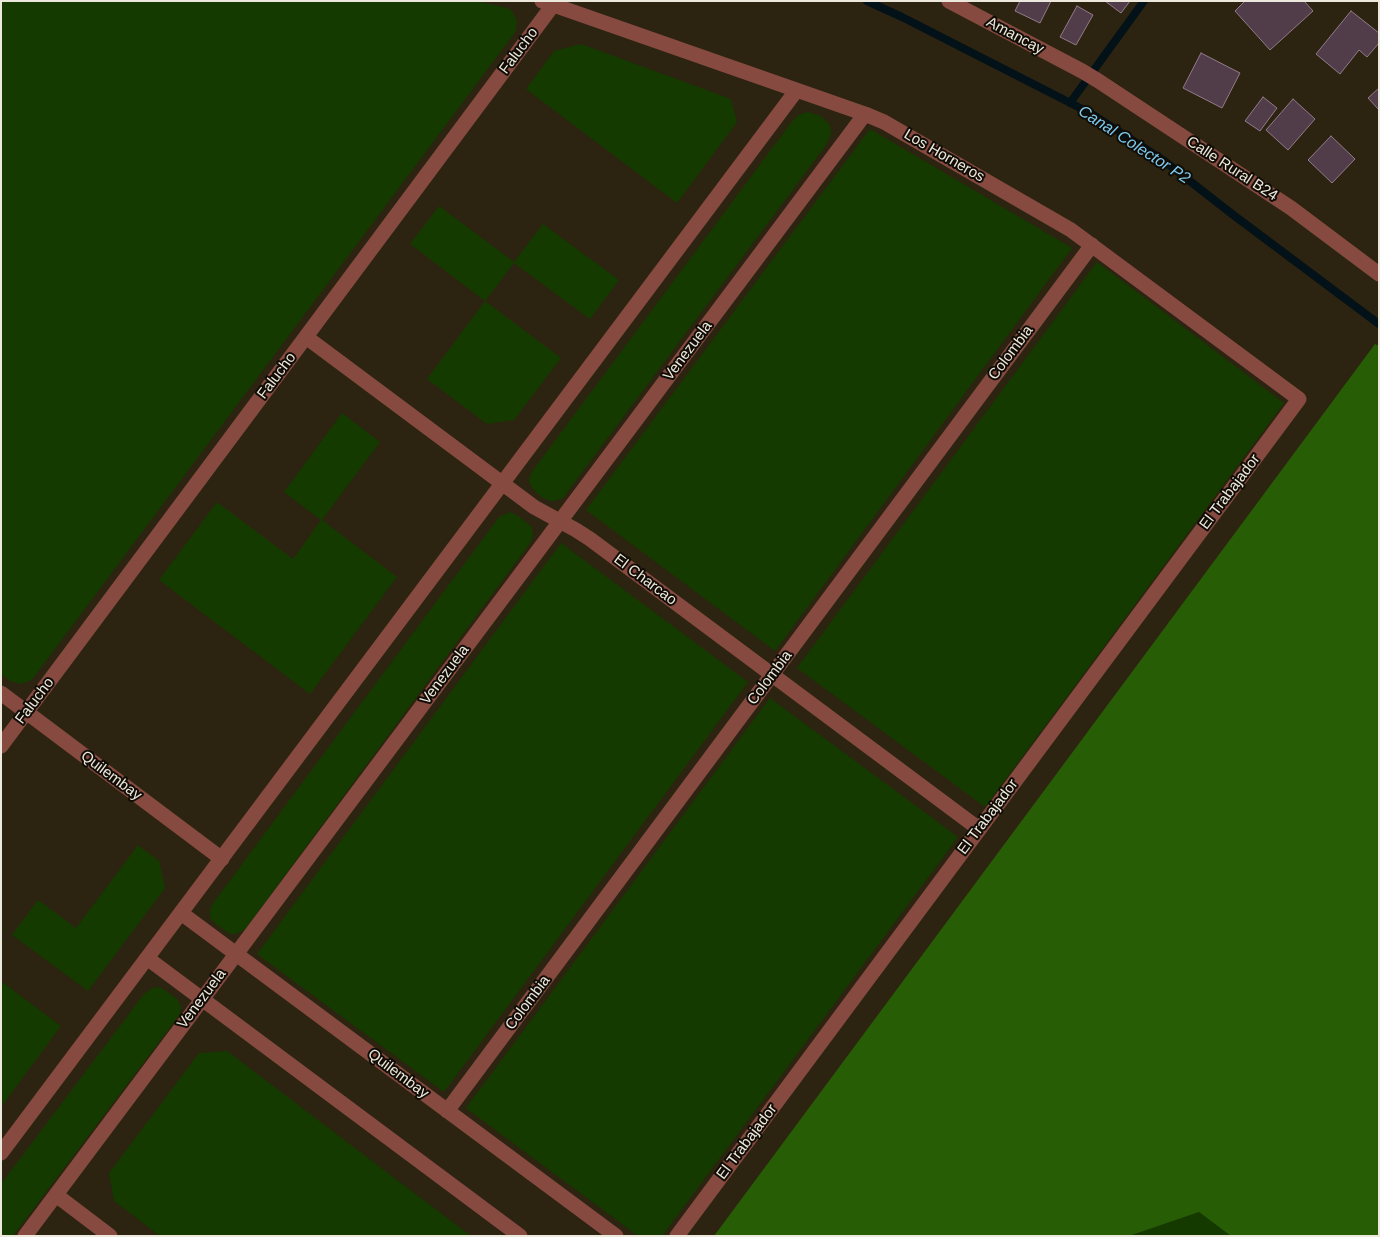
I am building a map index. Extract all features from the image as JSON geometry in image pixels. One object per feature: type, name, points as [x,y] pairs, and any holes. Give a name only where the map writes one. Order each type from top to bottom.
[{"type":"street","name":"Amancay","points":[[949,1],[1082,71]]},
{"type":"street","name":"Los Horneros","points":[[548,3],[865,114],[893,127],[1049,217],[1092,245],[1299,399]]},
{"type":"street","name":"Falucho","points":[[1,746],[306,337],[548,3]]},
{"type":"street","name":"Calle Rural B24","points":[[1082,71],[1291,208],[1379,274]]},
{"type":"street","points":[[1,1154],[796,90]]},
{"type":"street","name":"Venezuela","points":[[25,1236],[865,114]]},
{"type":"street","name":"Colombia","points":[[448,1111],[1092,245]]},
{"type":"street","name":"El Charcao","points":[[306,337],[534,507],[576,530],[590,540],[979,829]]},
{"type":"street","name":"El Trabajador","points":[[677,1236],[1299,399]]},
{"type":"street","name":"Quilembay","points":[[1,693],[222,859]]},
{"type":"street","name":"Quilembay","points":[[181,913],[616,1236]]},
{"type":"street","points":[[147,958],[520,1236]]},
{"type":"street","points":[[56,1195],[110,1236]]},
{"type":"green space","points":[[1,1],[476,1],[508,8],[512,11],[517,21],[516,31],[34,677],[30,681],[20,684],[10,681],[1,674]]},
{"type":"green space","points":[[581,44],[731,99],[737,122],[677,203],[526,89],[554,51]]},
{"type":"green space","points":[[808,112],[821,116],[830,125],[831,134],[826,145],[563,498],[551,501],[543,498],[530,485],[531,473],[793,120],[800,114]]},
{"type":"green space","points":[[870,129],[1072,248],[775,651],[586,510]]},
{"type":"green space","points":[[439,206],[514,262],[543,224],[619,280],[590,319],[514,263],[485,301],[410,244]]},
{"type":"green space","points":[[1097,262],[1284,403],[985,807],[797,668]]},
{"type":"green space","points":[[485,301],[561,358],[514,420],[487,424],[427,379]]},
{"type":"green space","points":[[1375,344],[1379,346],[1379,1236],[1231,1236],[1199,1212],[1129,1236],[714,1236]]},
{"type":"green space","points":[[342,413],[380,442],[322,520],[397,577],[310,694],[159,580],[217,502],[293,559],[321,520],[284,492]]},
{"type":"green space","points":[[510,512],[532,527],[533,536],[530,543],[246,928],[235,934],[224,930],[210,918],[211,906],[499,517]]},
{"type":"green space","points":[[561,543],[748,682],[444,1092],[257,954]]},
{"type":"green space","points":[[770,698],[958,837],[662,1236],[638,1236],[466,1108]]},
{"type":"green space","points":[[138,845],[159,861],[165,888],[88,991],[12,935],[38,900],[76,928]]},
{"type":"green space","points":[[1,981],[61,1026],[1,1107]]},
{"type":"green space","points":[[154,987],[162,988],[177,999],[181,1006],[180,1014],[13,1236],[1,1236],[1,1184],[144,994]]},
{"type":"green space","points":[[227,1051],[471,1236],[160,1236],[114,1201],[109,1173],[199,1053]]},
{"type":"green space","points":[[1199,1212],[1231,1236],[1129,1236]]},
{"type":"building","points":[[1020,1],[1051,1],[1040,23],[1015,11]]},
{"type":"building","points":[[1105,1],[1130,1],[1121,13]]},
{"type":"building","points":[[1245,1],[1304,1],[1313,11],[1270,50],[1235,11]]},
{"type":"building","points":[[1077,6],[1093,15],[1076,45],[1060,37]]},
{"type":"building","points":[[1351,11],[1379,33],[1379,43],[1367,57],[1359,50],[1340,74],[1316,54]]},
{"type":"building","points":[[1201,53],[1240,73],[1222,108],[1183,88]]},
{"type":"building","points":[[1379,88],[1379,110],[1368,98]]},
{"type":"building","points":[[1263,97],[1277,108],[1260,131],[1245,121]]},
{"type":"building","points":[[1293,99],[1315,119],[1288,150],[1266,130]]},
{"type":"building","points":[[1331,136],[1355,159],[1332,183],[1308,160]]},
{"type":"waterway","name":"Canal Colector P2","points":[[867,1],[1092,114],[1163,160],[1379,324]]},
{"type":"waterway","points":[[1070,103],[1144,1]]}]
